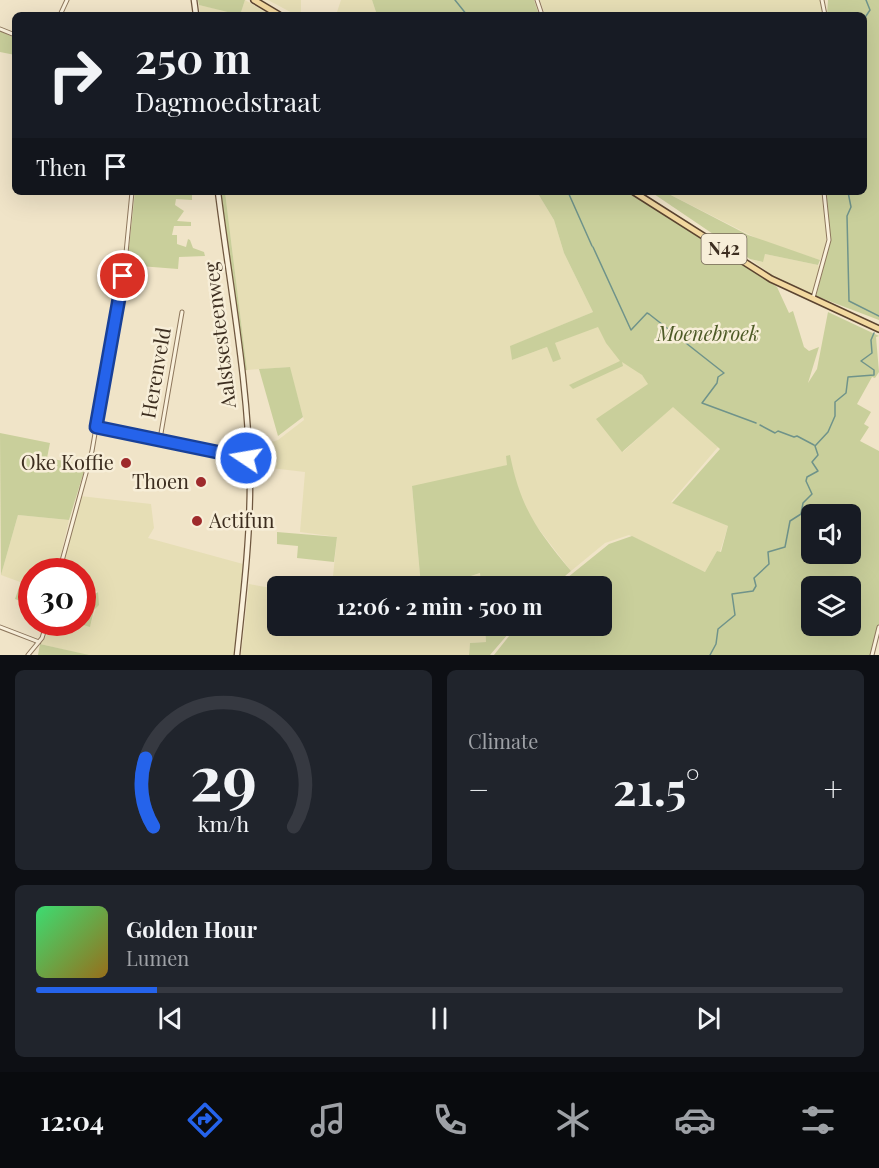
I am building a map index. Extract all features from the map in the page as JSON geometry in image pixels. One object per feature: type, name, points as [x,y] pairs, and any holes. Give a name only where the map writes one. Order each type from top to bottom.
[{"type":"main road","points":[[254,0],[274,12]]},
{"type":"main road","name":"Aalstsesteenweg","points":[[218,195],[249,458],[249,530],[237,655]]},
{"type":"main road","name":"N42","points":[[639,195],[771,279],[879,329]]},
{"type":"street","points":[[63,558],[91,457],[126,253],[132,195]]},
{"type":"street","points":[[815,300],[829,240],[824,195]]},
{"type":"street","name":"Herenveld","points":[[160,439],[182,312]]},
{"type":"street","name":"Herenveld","points":[[96,427],[249,458]]},
{"type":"street","points":[[0,627],[39,642]]},
{"type":"street","points":[[872,655],[879,627]]},
{"type":"street","points":[[28,655],[41,636]]},
{"type":"shaded area","points":[[245,0],[266,12],[241,12]]},
{"type":"shaded area","points":[[268,0],[301,0],[301,12],[290,12]]},
{"type":"shaded area","points":[[341,0],[372,0],[376,12],[337,12]]},
{"type":"shaded area","points":[[540,0],[820,0],[823,12],[544,12]]},
{"type":"shaded area","points":[[199,5],[231,12],[200,12]]},
{"type":"shaded area","points":[[225,195],[539,195],[554,220],[564,253],[593,312],[511,346],[512,360],[547,347],[553,361],[555,343],[598,326],[626,363],[642,375],[649,384],[623,452],[673,406],[718,447],[671,502],[728,526],[720,552],[717,551],[705,572],[629,535],[605,543],[571,571],[528,515],[515,482],[509,456],[508,465],[412,487],[420,576],[333,576],[337,537],[300,532],[305,472],[254,466],[252,448],[278,440],[304,420],[289,367],[247,370]]},
{"type":"shaded area","points":[[671,195],[822,195],[827,231],[825,249],[820,260],[764,242]]},
{"type":"shaded area","points":[[765,254],[818,265],[820,270],[813,296],[773,276],[750,259],[762,262]]},
{"type":"shaded area","points":[[80,496],[151,504],[154,528],[148,538],[243,564],[234,655],[87,655],[40,644],[46,636],[96,636],[98,592],[96,591],[96,558],[63,558]]},
{"type":"shaded area","points":[[18,515],[69,520],[60,558],[18,558],[18,581],[1,575]]},
{"type":"shaded area","points":[[249,584],[267,587],[267,636],[486,636],[486,642],[470,643],[469,655],[241,655]]},
{"type":"green space","points":[[198,0],[245,0],[241,12],[228,12],[199,5]]},
{"type":"green space","points":[[372,0],[534,0],[538,12],[376,12]]},
{"type":"green space","points":[[828,0],[879,0],[879,320],[816,296],[830,243],[825,195],[867,195],[867,12],[827,12]]},
{"type":"green space","points":[[0,31],[12,37],[12,54],[0,52]]},
{"type":"green space","points":[[135,195],[192,195],[192,200],[176,199],[175,205],[184,211],[177,221],[191,222],[191,226],[174,226],[172,235],[177,235],[177,244],[186,247],[188,239],[190,240],[193,248],[204,252],[205,256],[179,257],[178,269],[127,265]]},
{"type":"green space","points":[[220,195],[225,195],[247,370],[243,371]]},
{"type":"green space","name":"Moenebroek","points":[[539,195],[633,195],[684,225],[777,287],[789,313],[793,311],[804,347],[809,351],[819,347],[808,383],[817,369],[828,312],[879,336],[876,337],[879,372],[875,378],[872,377],[857,404],[871,412],[864,424],[869,427],[860,441],[879,451],[879,624],[871,655],[494,655],[509,636],[612,636],[612,576],[569,576],[609,544],[632,536],[705,572],[717,551],[721,552],[728,526],[672,503],[720,449],[673,407],[622,452],[596,419],[648,384],[642,375],[622,362],[623,366],[573,389],[569,385],[620,361],[606,343],[598,327],[555,343],[561,359],[553,362],[547,347],[512,360],[510,346],[593,312],[564,253],[554,220]]},
{"type":"green space","points":[[655,195],[671,195],[748,235],[820,260],[818,265],[765,254],[763,262],[750,259]]},
{"type":"green space","points":[[290,367],[303,417],[278,436],[259,369]]},
{"type":"green space","points":[[0,433],[50,443],[47,458],[86,465],[69,520],[18,515],[1,575]]},
{"type":"green space","points":[[510,455],[519,490],[532,518],[571,571],[565,576],[480,576],[480,573],[471,576],[420,576],[412,486],[507,465],[506,456]]},
{"type":"green space","points":[[277,532],[337,537],[334,562],[297,558],[298,546],[277,544]]},
{"type":"green space","points":[[98,592],[99,605],[96,608],[96,593]]},
{"type":"green space","points":[[486,636],[506,636],[490,655],[469,655],[470,643],[486,642]]},
{"type":"green space","points":[[40,644],[89,655],[38,655]]},
{"type":"waterway","points":[[455,0],[465,12]]},
{"type":"waterway","points":[[866,0],[870,10],[867,14]]},
{"type":"waterway","points":[[569,195],[592,246]]},
{"type":"waterway","points":[[849,195],[851,207],[847,216],[849,301],[879,316]]},
{"type":"waterway","points":[[593,247],[631,330],[647,313],[649,314],[724,373],[718,377],[717,383],[702,403],[756,423]]},
{"type":"waterway","points":[[710,655],[716,644],[718,629],[735,615],[732,594],[753,591],[756,586],[754,578],[769,564],[768,552],[785,547],[790,521],[801,514],[803,503],[812,494],[806,481],[807,477],[818,471],[812,462],[818,455],[815,446],[828,432],[835,416],[835,402],[846,393],[848,377],[874,375],[874,370],[861,361],[872,353],[871,340],[874,333]]},
{"type":"waterway","points":[[760,425],[775,433],[778,431],[797,436],[814,445]]},
{"type":"place","name":"Oke Koffie","points":[[126,463]]},
{"type":"place","name":"Thoen","points":[[201,482]]},
{"type":"place","name":"Actifun","points":[[197,521]]},
{"type":"route","points":[[123,276],[96,427],[246,458]]}]
